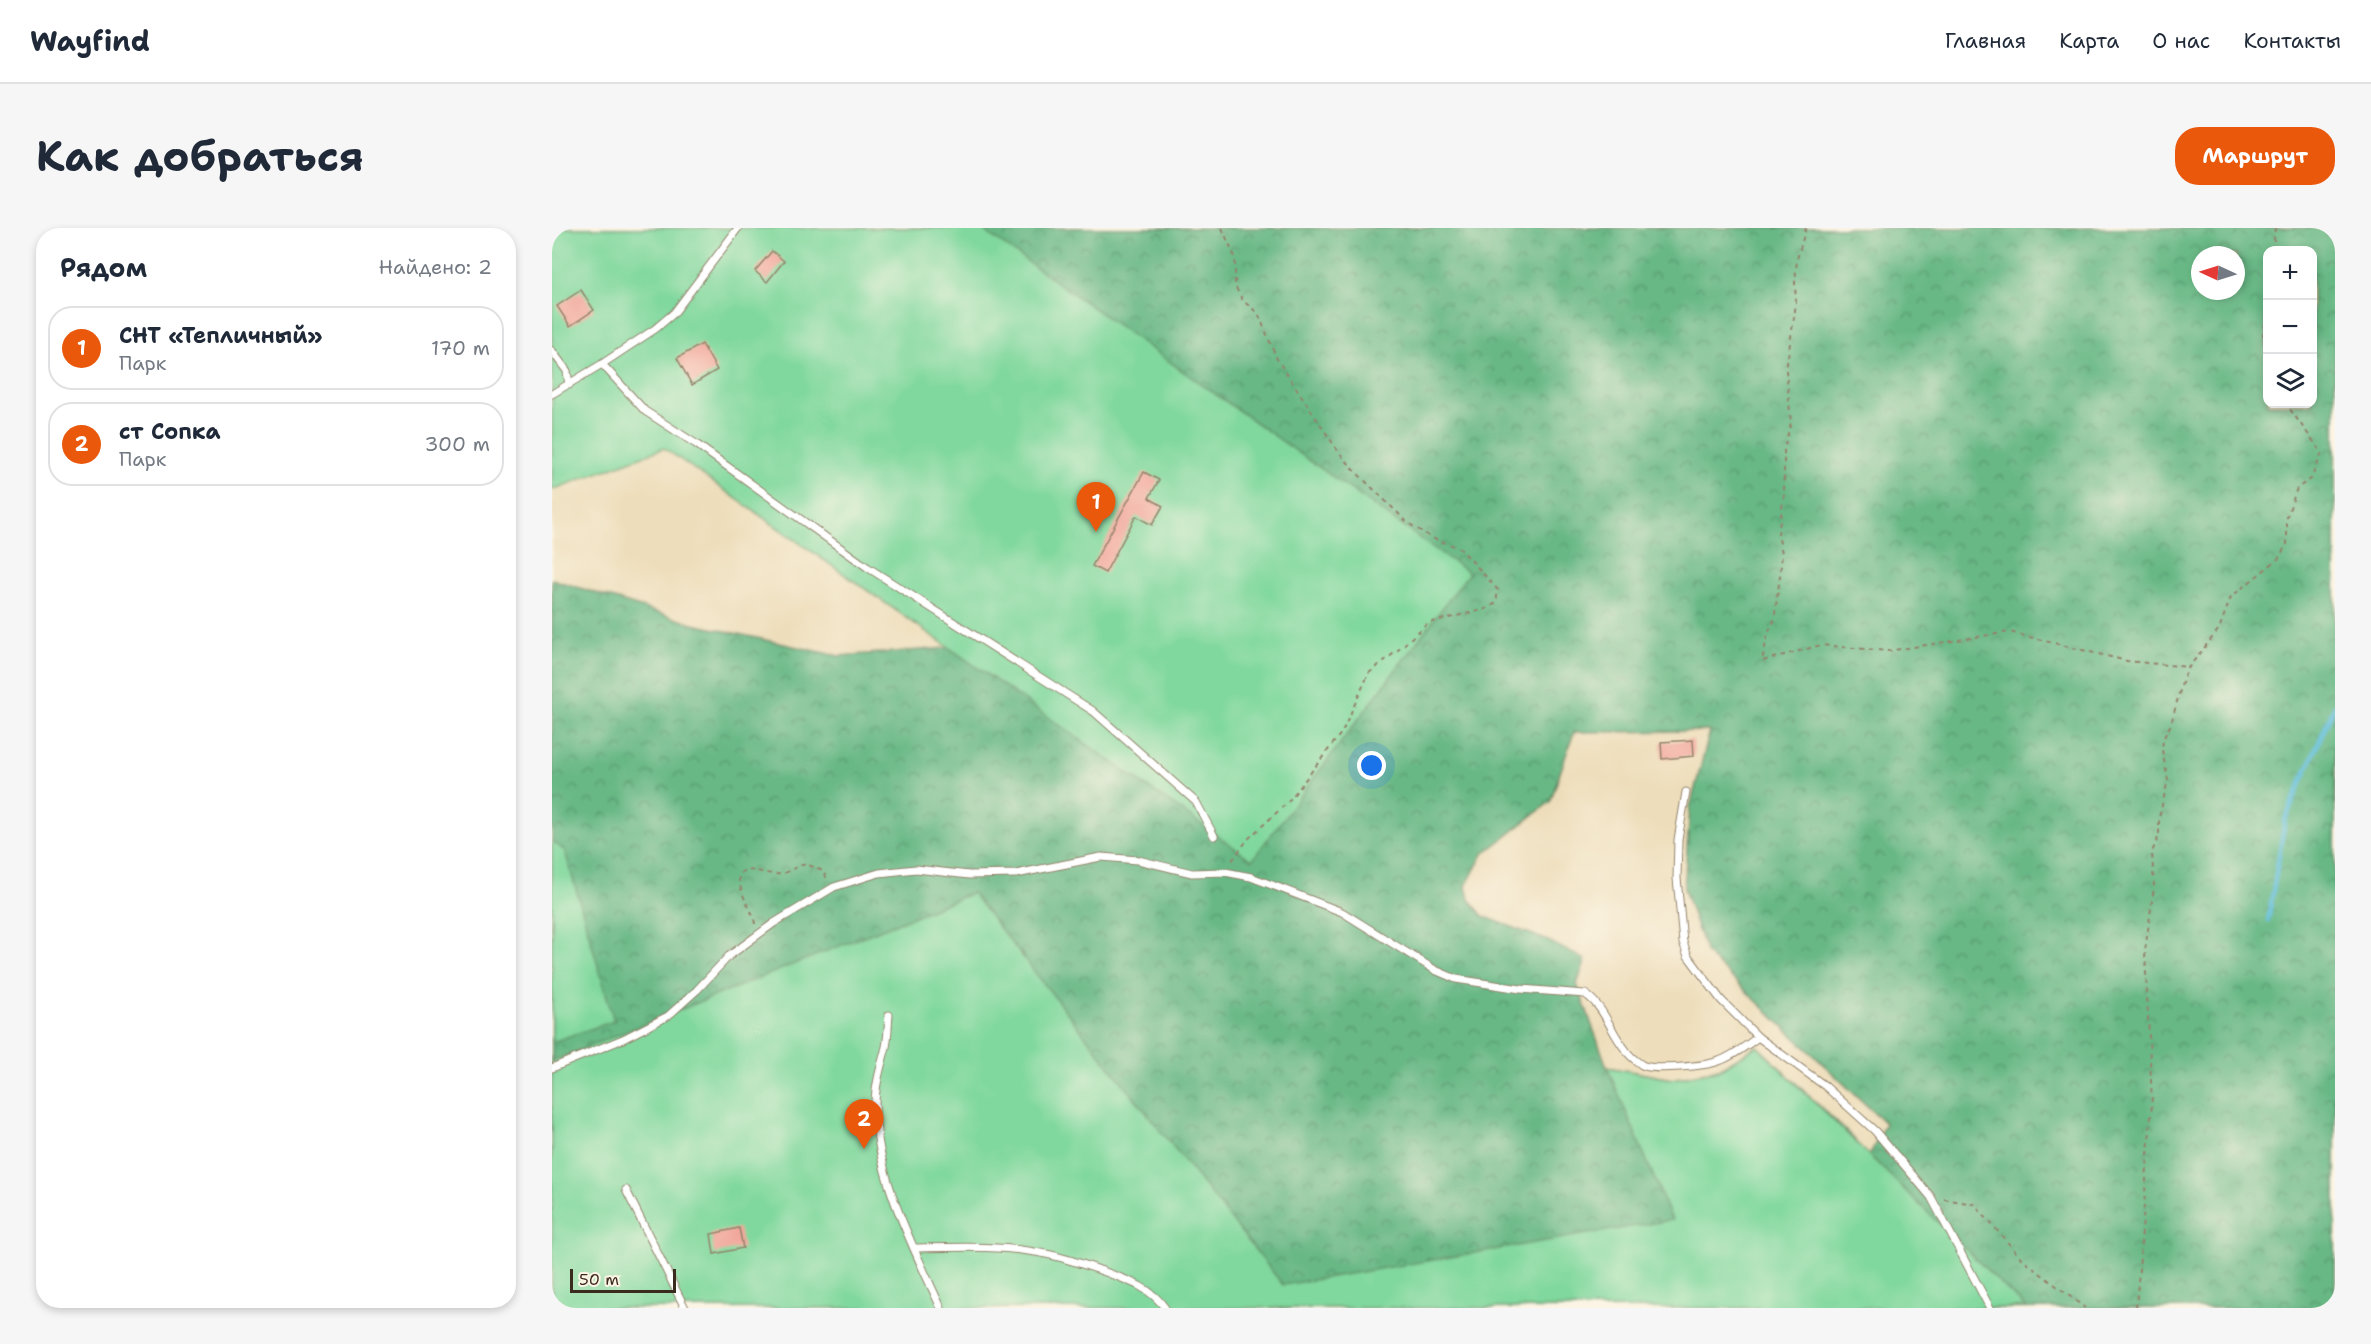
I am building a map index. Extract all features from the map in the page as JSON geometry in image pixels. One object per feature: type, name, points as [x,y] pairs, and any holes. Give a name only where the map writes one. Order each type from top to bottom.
[{"type":"lane","points":[[552,394],[655,329],[674,313],[738,228]]},
{"type":"lane","points":[[552,351],[567,371],[569,385]]},
{"type":"lane","points":[[602,364],[645,411],[696,444],[867,567],[1094,711],[1196,802],[1214,836]]},
{"type":"lane","points":[[1686,792],[1678,840],[1677,878],[1683,942],[1689,956],[1721,1000],[1758,1037],[1825,1086],[1875,1131],[1931,1197],[1990,1308]]},
{"type":"lane","points":[[552,1068],[623,1039],[668,1016],[729,956],[756,935],[774,922],[834,888],[879,873],[916,869],[969,875],[1016,874],[1101,856],[1138,860],[1192,873],[1225,872],[1251,877],[1342,912],[1435,970],[1456,979],[1521,989],[1585,994],[1593,999],[1602,1010],[1625,1050],[1643,1066],[1669,1067],[1718,1062],[1738,1052],[1758,1037]]},
{"type":"lane","points":[[889,1015],[886,1044],[877,1077],[880,1151],[890,1187],[941,1308]]},
{"type":"lane","points":[[626,1190],[685,1308]]},
{"type":"lane","points":[[914,1248],[981,1247],[1046,1254],[1141,1286],[1157,1297],[1165,1308]]},
{"type":"path","points":[[1222,228],[1235,257],[1235,286],[1243,301],[1258,312],[1277,359],[1338,451],[1408,523],[1432,538],[1460,548],[1498,591],[1496,603],[1486,609],[1428,622],[1369,673],[1342,732],[1288,802],[1248,839],[1225,872]]},
{"type":"path","points":[[1806,228],[1797,259],[1796,304],[1786,370],[1791,423],[1784,448],[1784,495],[1778,534],[1782,553],[1780,576],[1774,621],[1768,633],[1762,661],[1821,645],[1888,651],[2009,632],[2127,661],[2189,667]]},
{"type":"path","points":[[2273,246],[2275,228]]},
{"type":"path","points":[[2136,1308],[2152,1103],[2145,951],[2154,887],[2152,852],[2159,836],[2159,818],[2168,780],[2162,750],[2163,739],[2171,724],[2183,679],[2189,667],[2219,629],[2231,597],[2278,559],[2287,544],[2287,516],[2297,488],[2311,479],[2319,462],[2322,453],[2289,408]]},
{"type":"path","points":[[756,935],[754,918],[740,888],[739,879],[742,872],[749,869],[778,875],[806,864],[823,872],[834,888]]},
{"type":"path","points":[[1931,1197],[1974,1204],[2023,1260],[2085,1308]]},
{"type":"green space","points":[[552,228],[980,228],[1469,573],[1252,860],[664,448],[552,490]]},
{"type":"green space","points":[[878,228],[2335,228],[2335,1308],[1882,1308],[1860,1176],[1885,1123],[1706,953],[1684,889],[1690,807],[1710,731],[1574,732],[1550,802],[1483,854],[1466,886],[1469,899],[1483,916],[1546,940],[1586,960],[1577,984],[1607,1067],[1672,1079],[1719,1069],[1757,1046],[1855,1140],[1690,1188],[1713,1279],[1290,1308],[1045,1094],[1023,954],[937,920],[552,1174],[552,579],[693,624],[839,656],[1136,634]]},
{"type":"green space","points":[[552,841],[565,851],[614,1021],[552,1042]]},
{"type":"green space","points":[[972,893],[1283,1285],[1672,1220],[1607,1067],[1672,1079],[1719,1070],[1757,1046],[2026,1308],[552,1308],[552,1061]]},
{"type":"building","points":[[772,251],[784,261],[767,282],[755,271]]},
{"type":"building","points":[[581,290],[594,310],[570,326],[557,306]]},
{"type":"building","points":[[702,344],[717,370],[692,385],[677,358]]},
{"type":"building","points":[[1144,472],[1159,480],[1149,498],[1163,506],[1152,525],[1136,516],[1105,573],[1092,566]]},
{"type":"building","points":[[1693,740],[1694,756],[1662,759],[1661,742]]},
{"type":"building","points":[[739,1228],[743,1248],[714,1254],[711,1234]]},
{"type":"waterway","points":[[2268,921],[2285,820],[2335,705]]},
{"type":"place","name":"СНТ «Тепличный»","points":[[1096,532]]},
{"type":"place","name":"ст Сопка","points":[[864,1149]]}]
